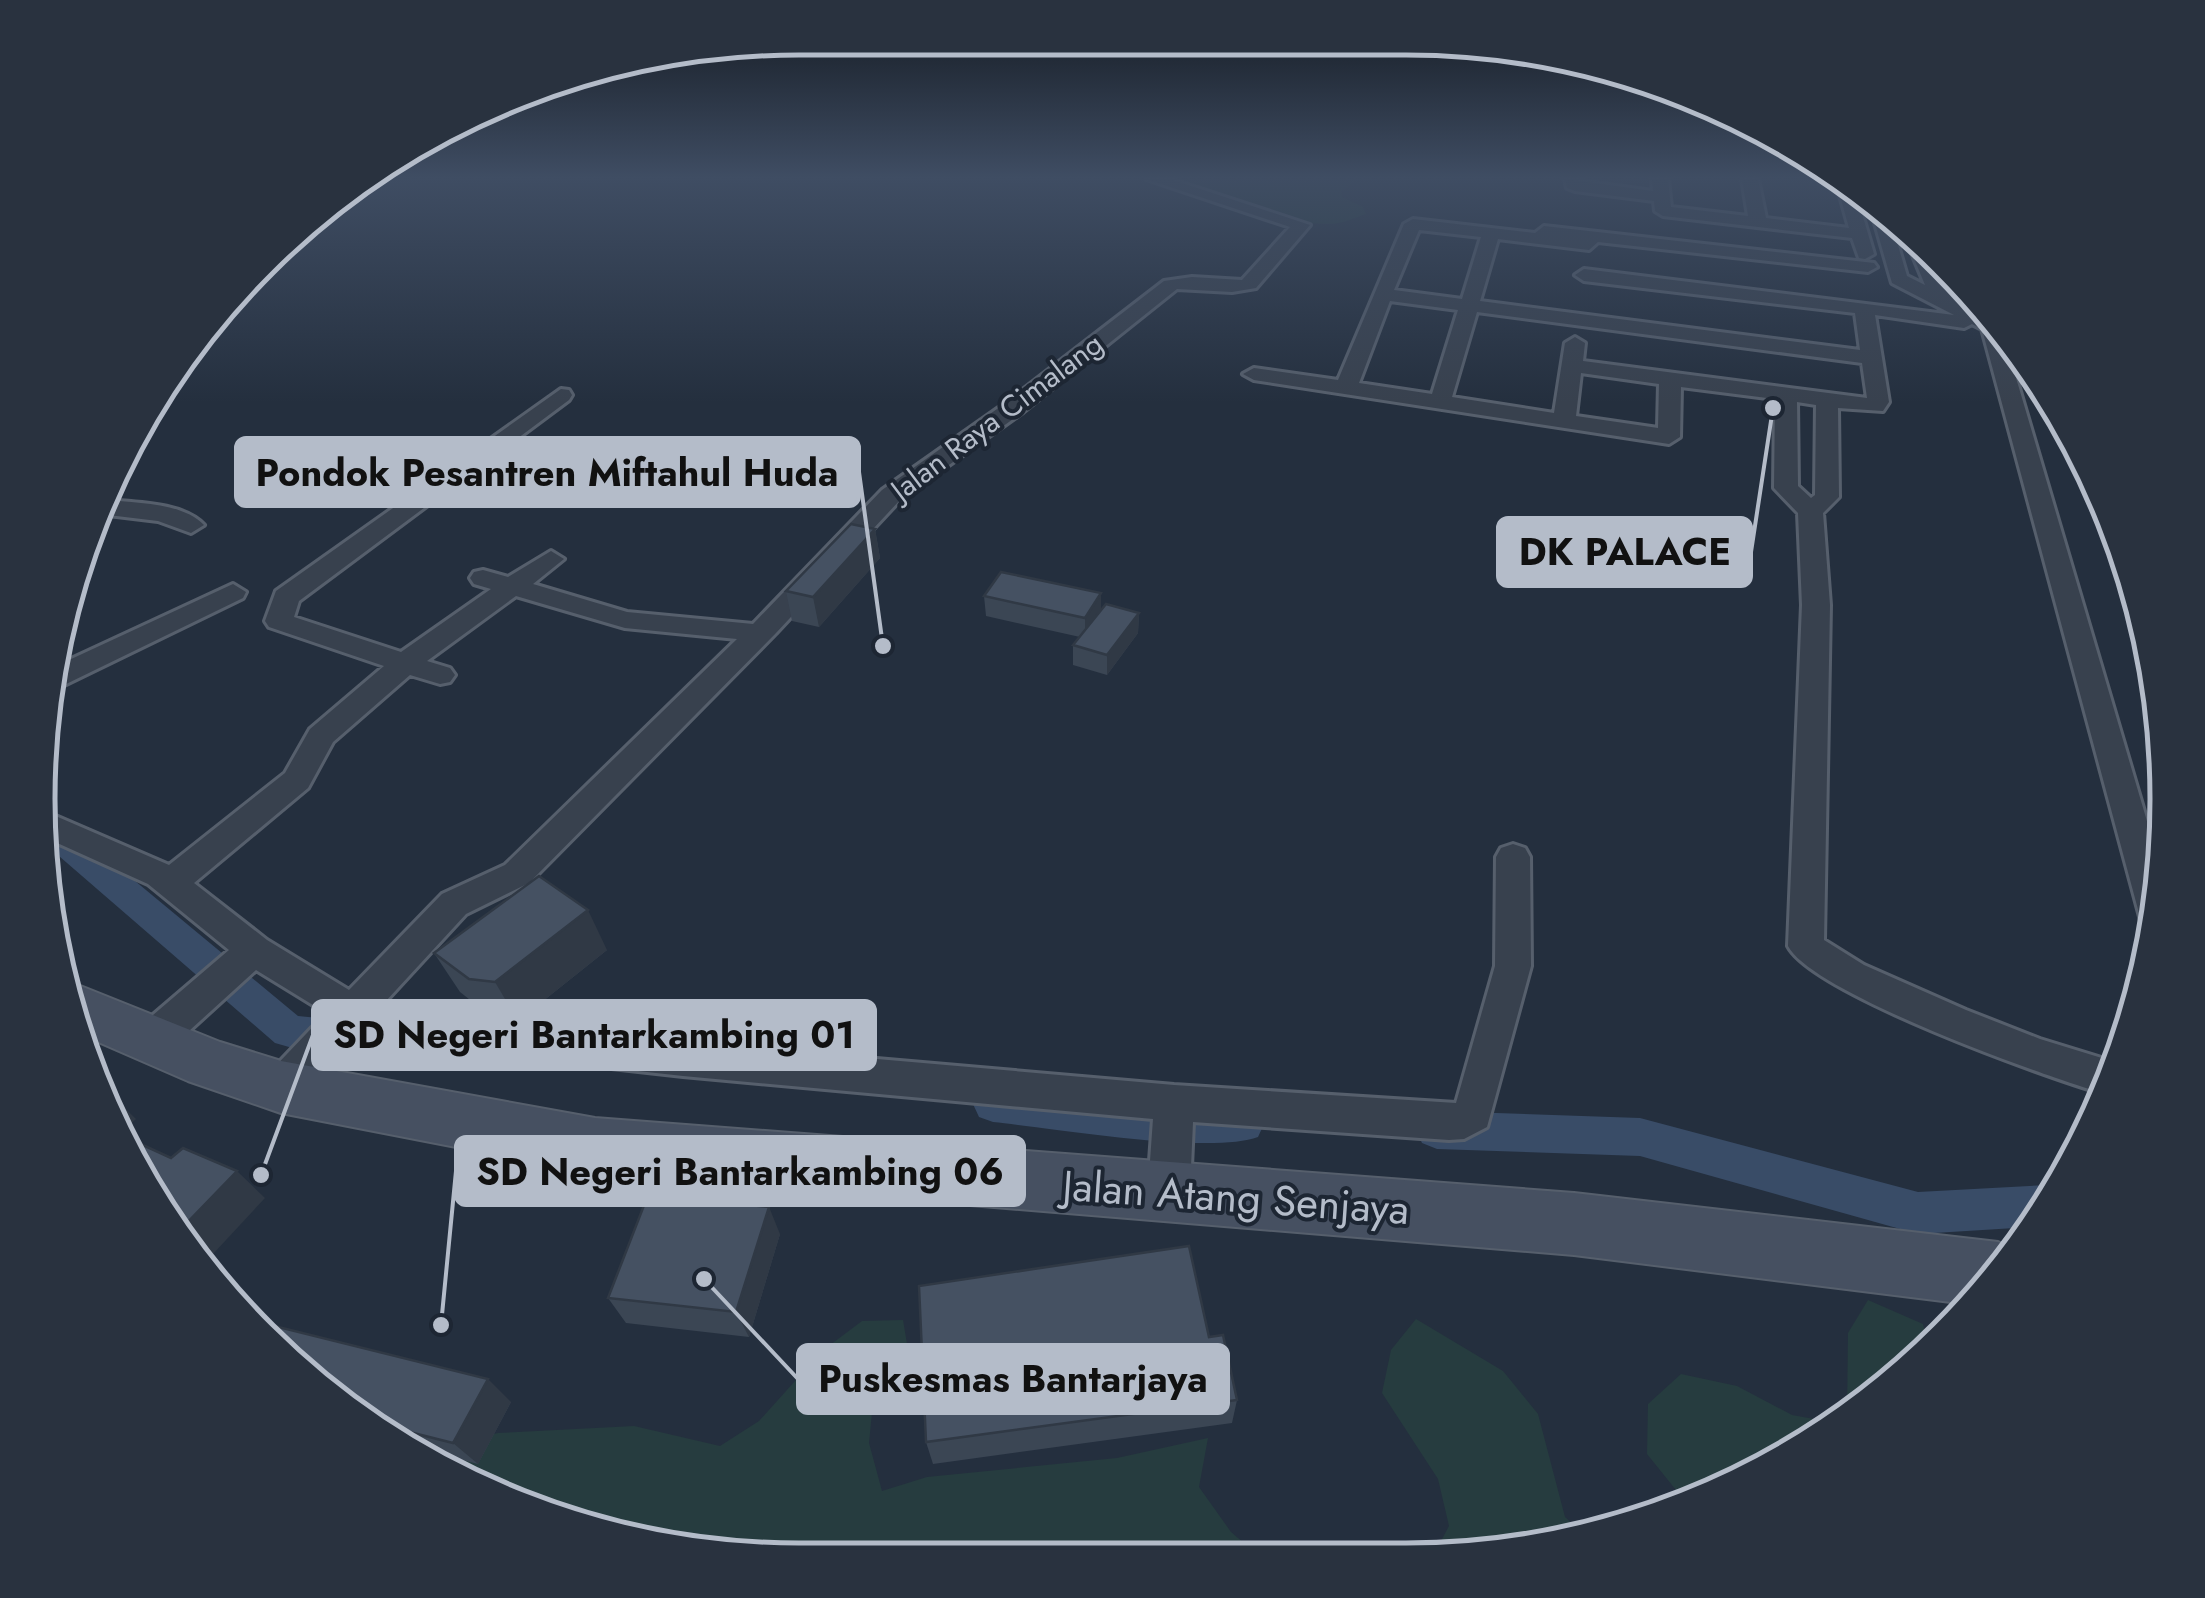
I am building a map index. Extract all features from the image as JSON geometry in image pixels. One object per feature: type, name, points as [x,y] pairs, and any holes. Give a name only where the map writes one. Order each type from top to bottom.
[{"type":"main road","name":"Jalan Atang Senjaya","points":[[85,1008],[168,1025],[208,1063],[295,1073],[595,1146],[826,1168],[1170,1180],[1980,1272]]},
{"type":"street","name":"Jalan Raya Cimalang","points":[[295,1073],[454,904],[518,874],[759,634],[891,495],[1015,407],[1172,286],[1195,281],[1250,284],[1277,254]]},
{"type":"street","points":[[1346,388],[1400,254]]},
{"type":"street","points":[[1440,402],[1484,254]]},
{"type":"street","points":[[1564,421],[1587,254]]},
{"type":"street","points":[[1662,254],[1971,316]]},
{"type":"street","points":[[1572,366],[1875,406],[1878,402],[1873,293],[1864,254]]},
{"type":"street","points":[[1892,254],[1899,279],[1966,309]]},
{"type":"street","points":[[1927,268],[1932,282],[1954,297]]},
{"type":"street","points":[[1383,294],[1469,306],[1581,298],[1873,293]]},
{"type":"street","points":[[1581,298],[1874,358]]},
{"type":"street","points":[[1998,349],[2146,876]]},
{"type":"street","points":[[1254,374],[1668,437],[1670,380]]},
{"type":"street","points":[[440,675],[279,621],[286,597],[561,395]]},
{"type":"street","points":[[1786,396],[1786,488],[1810,512],[1816,605],[1806,946],[1827,964],[1954,1022],[2097,1074]]},
{"type":"street","points":[[1810,512],[1827,497],[1827,402]]},
{"type":"street","points":[[115,508],[162,514],[191,525]]},
{"type":"street","points":[[170,883],[297,780],[321,736],[407,662],[551,559]]},
{"type":"street","points":[[483,578],[625,620],[759,634]]},
{"type":"street","points":[[66,672],[233,592]]},
{"type":"street","points":[[56,828],[144,866],[170,883],[240,962],[327,998],[352,1014],[462,1037],[1174,1110],[1464,1121],[1477,1104],[1512,966],[1513,857]]},
{"type":"street","points":[[168,1025],[240,962]]},
{"type":"street","points":[[1170,1180],[1174,1110]]},
{"type":"green space","points":[[1868,1300],[1923,1324],[1925,1332],[1847,1398],[1848,1333]]},
{"type":"green space","points":[[1416,1319],[1503,1371],[1538,1414],[1565,1517],[1573,1524],[1503,1537],[1441,1542],[1449,1526],[1438,1479],[1382,1393],[1391,1350]]},
{"type":"green space","points":[[903,1320],[910,1362],[874,1392],[869,1443],[882,1491],[927,1477],[1117,1458],[1208,1438],[1199,1487],[1231,1532],[1244,1543],[799,1543],[702,1537],[606,1518],[560,1504],[436,1448],[498,1433],[634,1426],[720,1446],[759,1421],[822,1351],[862,1321]]},
{"type":"green space","points":[[1681,1374],[1737,1386],[1792,1415],[1817,1419],[1735,1466],[1677,1491],[1647,1454],[1648,1404]]},
{"type":"building","points":[[851,524],[875,529],[813,597],[786,591]]},
{"type":"building","points":[[1001,572],[1101,593],[1085,618],[984,596]]},
{"type":"building","points":[[1106,604],[1139,613],[1107,655],[1073,645]]},
{"type":"building","points":[[539,876],[588,910],[495,982],[469,979],[434,953]]},
{"type":"building","points":[[141,1144],[171,1158],[183,1148],[237,1171],[187,1222]]},
{"type":"building","points":[[648,1195],[769,1207],[736,1312],[608,1298]]},
{"type":"building","points":[[1189,1246],[1209,1337],[1223,1335],[1237,1400],[926,1442],[919,1286]]},
{"type":"building","points":[[274,1326],[488,1379],[453,1443],[409,1432],[386,1418],[308,1358]]},
{"type":"waterway","points":[[57,838],[289,1031],[462,1049]]},
{"type":"waterway","points":[[993,1104],[1162,1121],[1243,1124]]},
{"type":"waterway","points":[[1437,1130],[1640,1137],[1918,1213],[2028,1207]]},
{"type":"place","name":"DK PALACE","points":[[1773,408]]},
{"type":"place","name":"Pondok Pesantren Miftahul Huda","points":[[883,646]]},
{"type":"place","name":"SD Negeri Bantarkambing 01","points":[[261,1175]]},
{"type":"place","name":"Puskesmas Bantarjaya","points":[[704,1279]]},
{"type":"place","name":"SD Negeri Bantarkambing 06","points":[[441,1325]]}]
